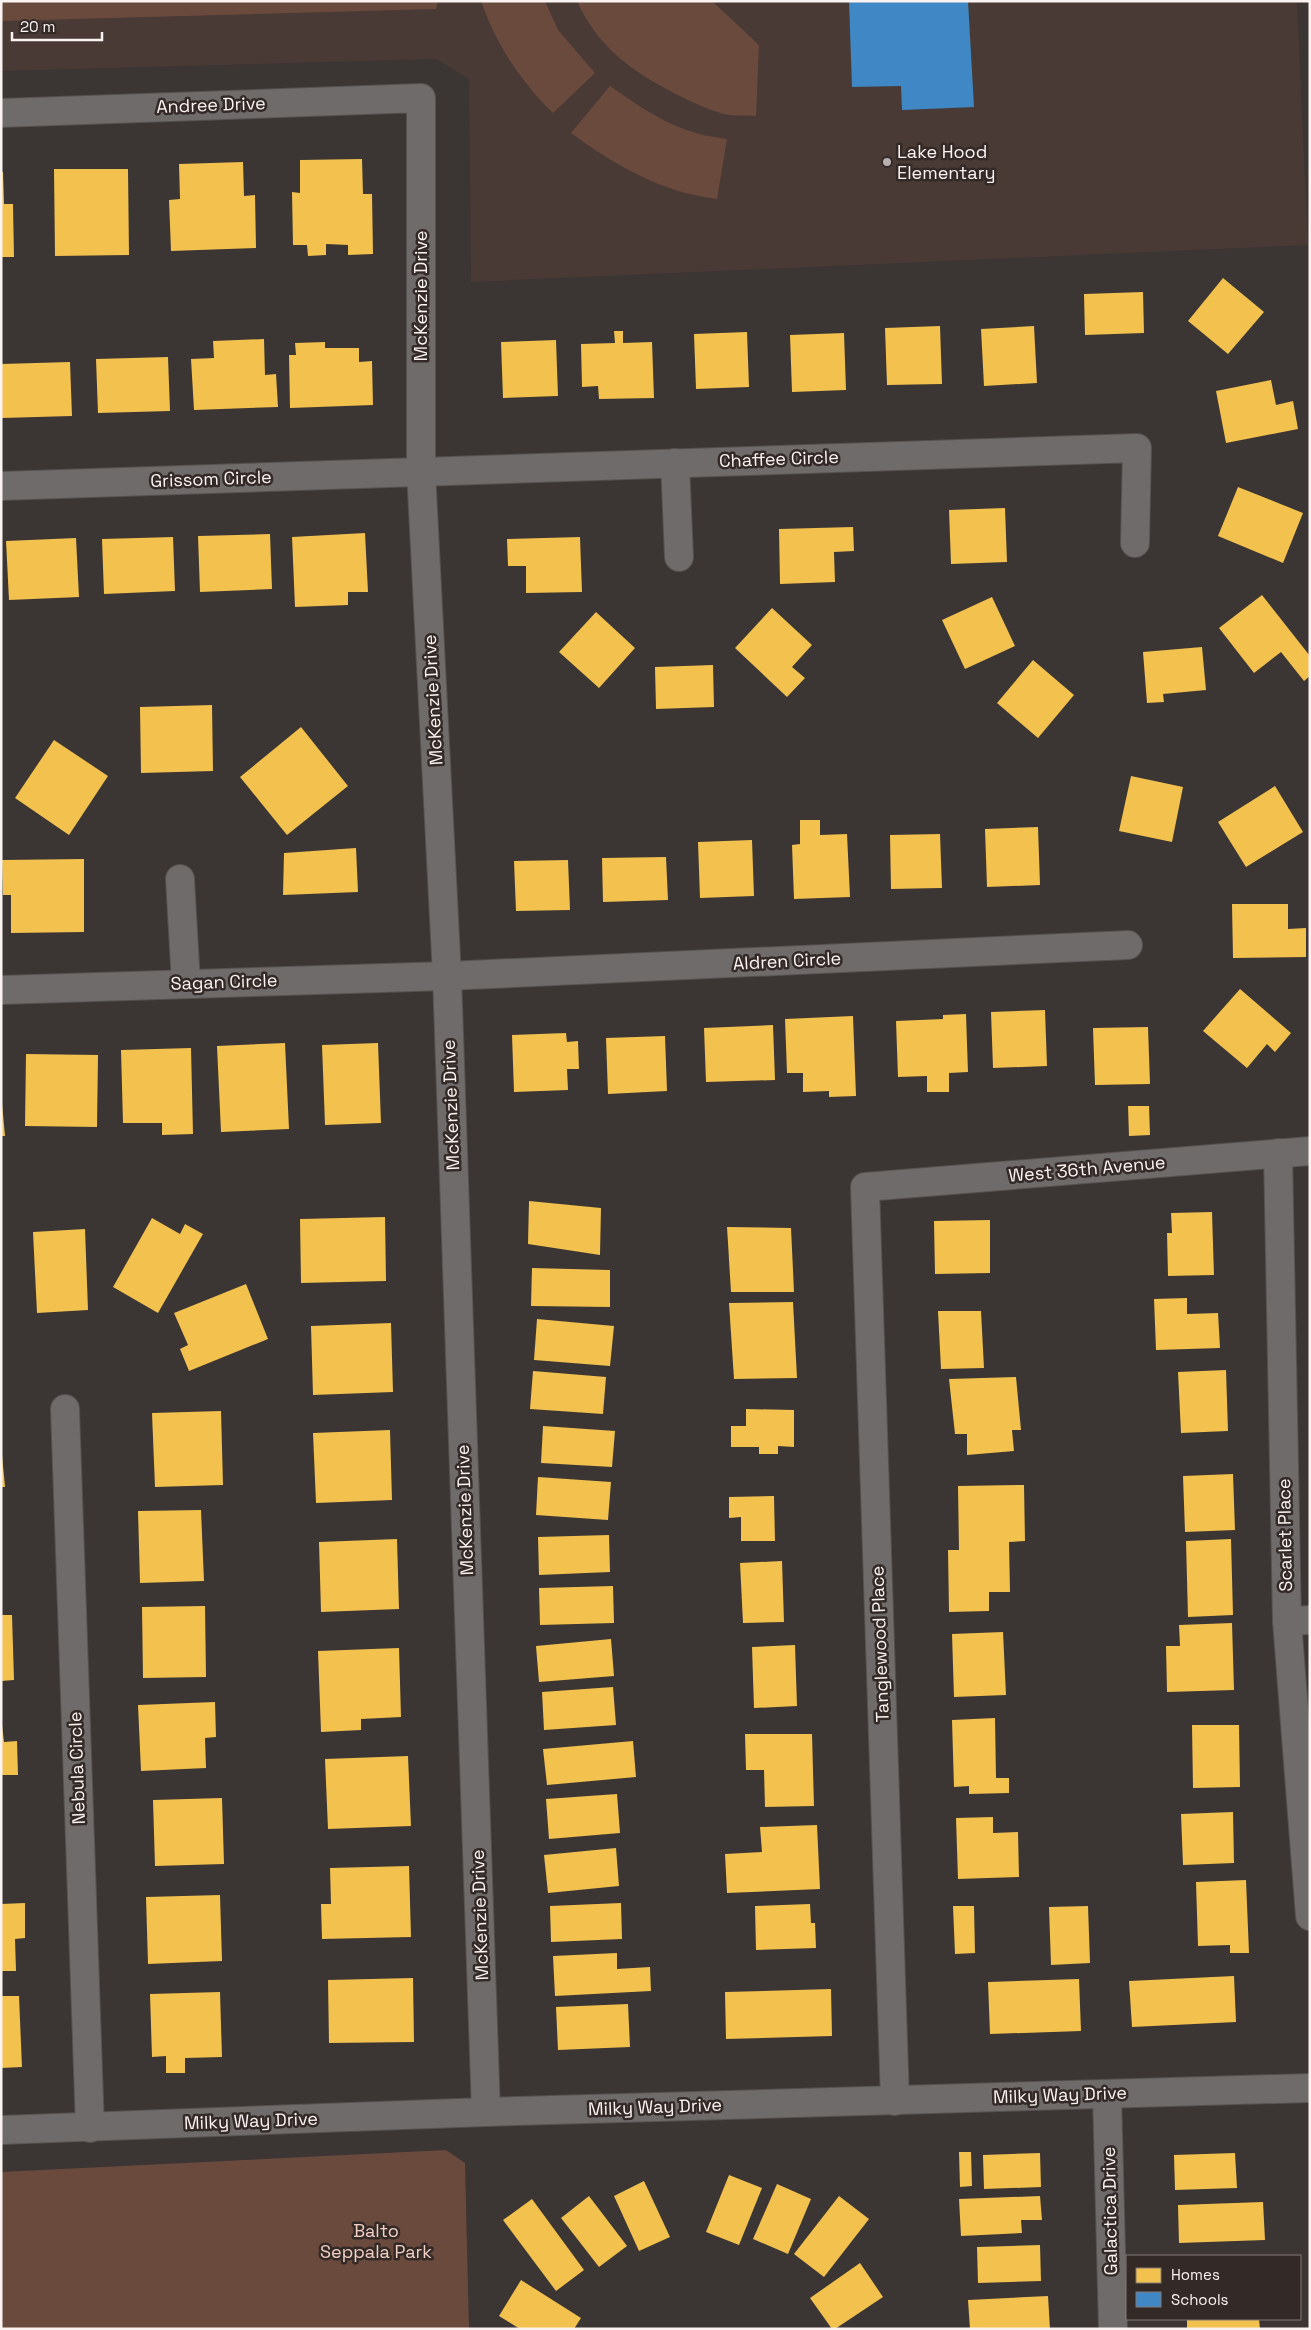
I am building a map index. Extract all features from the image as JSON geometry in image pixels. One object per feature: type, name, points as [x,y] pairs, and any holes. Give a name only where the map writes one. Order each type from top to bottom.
[{"type":"street","name":"Andree Drive","points":[[1,112],[421,98]]},
{"type":"street","name":"McKenzie Drive","points":[[421,98],[421,471],[447,976],[486,2112]]},
{"type":"street","name":"Chaffee Circle","points":[[421,471],[1137,448],[1135,543]]},
{"type":"street","points":[[675,463],[679,557]]},
{"type":"street","name":"Grissom Circle","points":[[1,486],[421,471]]},
{"type":"street","points":[[180,879],[186,983]]},
{"type":"street","name":"Aldren Circle","points":[[447,976],[1128,945]]},
{"type":"street","name":"Sagan Circle","points":[[1,990],[447,976]]},
{"type":"street","name":"West 36th Avenue","points":[[865,1187],[1310,1151]]},
{"type":"street","name":"Scarlet Place","points":[[1278,1153],[1310,1916]]},
{"type":"street","name":"Tanglewood Place","points":[[865,1187],[894,2101]]},
{"type":"street","name":"Nebula Circle","points":[[65,1409],[90,2128]]},
{"type":"street","name":"Milky Way Drive","points":[[1,2130],[486,2112],[1310,2088]]},
{"type":"street","name":"Galactica Drive","points":[[1107,2094],[1113,2329]]},
{"type":"shaded area","name":"Lake Hood Elementary","points":[[1,1],[1297,1],[1308,245],[471,282],[469,79],[436,59],[1,71]]},
{"type":"green space","points":[[1,1],[438,1],[436,9],[1,21]]},
{"type":"green space","points":[[481,1],[545,1],[558,30],[595,73],[553,113],[530,88],[510,61],[494,32]]},
{"type":"green space","points":[[577,1],[712,1],[759,45],[756,116],[729,115],[711,110],[649,79],[620,59],[608,47],[596,33]]},
{"type":"green space","points":[[610,86],[651,113],[684,129],[727,139],[717,199],[696,196],[640,176],[622,167],[571,133]]},
{"type":"green space","name":"Balto Seppala Park","points":[[446,2150],[465,2163],[469,2329],[1,2329],[1,2172]]},
{"type":"building: Homes","points":[[362,159],[363,194],[372,194],[373,254],[348,255],[348,245],[326,244],[326,255],[308,256],[307,245],[293,245],[292,192],[300,193],[300,160]]},
{"type":"building: Homes","points":[[243,162],[244,196],[255,195],[256,248],[171,251],[169,200],[180,199],[179,164]]},
{"type":"building: Homes","points":[[54,169],[128,169],[129,255],[55,256]]},
{"type":"building: Homes","points":[[1,172],[3,172],[4,204],[13,204],[14,257],[1,257]]},
{"type":"building: Homes","points":[[1223,278],[1264,312],[1228,354],[1188,321]]},
{"type":"building: Homes","points":[[1143,292],[1144,333],[1085,335],[1084,294]]},
{"type":"building: Homes","points":[[940,326],[942,384],[887,385],[885,328]]},
{"type":"building: Homes","points":[[1034,326],[1037,383],[984,386],[981,329]]},
{"type":"building: Homes","points":[[614,331],[623,331],[623,343],[652,342],[654,398],[599,399],[598,386],[582,387],[581,344],[615,343]]},
{"type":"building: Homes","points":[[747,332],[749,387],[696,389],[694,334]]},
{"type":"building: Homes","points":[[844,333],[846,390],[792,392],[790,335]]},
{"type":"building: Homes","points":[[264,339],[265,375],[276,374],[278,407],[194,410],[191,359],[214,358],[213,341]]},
{"type":"building: Homes","points":[[556,340],[558,396],[503,398],[501,342]]},
{"type":"building: Homes","points":[[325,342],[325,348],[359,348],[359,362],[372,361],[373,405],[290,408],[289,355],[296,355],[295,343]]},
{"type":"building: Homes","points":[[168,357],[170,411],[98,413],[96,359]]},
{"type":"building: Homes","points":[[70,362],[72,416],[2,418],[1,364]]},
{"type":"building: Homes","points":[[1271,380],[1276,405],[1293,401],[1298,429],[1226,443],[1216,391]]},
{"type":"building: Homes","points":[[1238,487],[1303,513],[1283,563],[1218,536]]},
{"type":"building: Homes","points":[[1005,508],[1007,562],[951,564],[949,510]]},
{"type":"building: Homes","points":[[853,527],[854,551],[834,552],[835,582],[780,584],[779,529]]},
{"type":"building: Homes","points":[[365,533],[368,592],[348,592],[348,605],[295,607],[292,537]]},
{"type":"building: Homes","points":[[270,534],[272,589],[200,592],[198,536]]},
{"type":"building: Homes","points":[[173,537],[175,591],[104,594],[102,539]]},
{"type":"building: Homes","points":[[580,537],[582,592],[526,593],[526,566],[508,566],[507,539]]},
{"type":"building: Homes","points":[[76,538],[79,597],[9,600],[6,541]]},
{"type":"building: Homes","points":[[1262,595],[1310,656],[1310,676],[1304,681],[1281,652],[1254,673],[1219,628]]},
{"type":"building: Homes","points":[[992,597],[1015,646],[965,669],[942,620]]},
{"type":"building: Homes","points":[[772,608],[812,645],[792,667],[805,678],[787,697],[735,648]]},
{"type":"building: Homes","points":[[596,612],[635,648],[599,688],[559,652]]},
{"type":"building: Homes","points":[[1202,647],[1206,690],[1163,694],[1164,702],[1147,703],[1143,652]]},
{"type":"building: Homes","points":[[1033,660],[1074,695],[1038,738],[997,703]]},
{"type":"building: Homes","points":[[713,665],[714,707],[656,709],[655,667]]},
{"type":"building: Homes","points":[[212,705],[213,771],[141,773],[140,707]]},
{"type":"building: Homes","points":[[301,727],[348,786],[287,835],[240,777]]},
{"type":"building: Homes","points":[[54,740],[108,776],[69,835],[15,798]]},
{"type":"building: Homes","points":[[1131,776],[1183,787],[1172,842],[1119,831]]},
{"type":"building: Homes","points":[[1275,786],[1303,832],[1246,867],[1218,822]]},
{"type":"building: Homes","points":[[800,820],[820,820],[820,835],[847,834],[850,897],[794,899],[792,845],[800,844]]},
{"type":"building: Homes","points":[[1038,827],[1040,885],[987,887],[985,829]]},
{"type":"building: Homes","points":[[940,834],[942,888],[891,889],[890,835]]},
{"type":"building: Homes","points":[[752,840],[754,896],[700,898],[698,842]]},
{"type":"building: Homes","points":[[356,848],[358,892],[283,895],[284,853]]},
{"type":"building: Homes","points":[[666,857],[668,900],[603,902],[602,858]]},
{"type":"building: Homes","points":[[84,859],[84,932],[11,933],[11,895],[3,895],[2,860]]},
{"type":"building: Homes","points":[[568,860],[570,910],[516,911],[514,861]]},
{"type":"building: Homes","points":[[1232,904],[1288,904],[1288,929],[1306,928],[1306,957],[1233,958]]},
{"type":"building: Homes","points":[[1240,989],[1291,1033],[1275,1052],[1267,1044],[1247,1068],[1203,1031]]},
{"type":"building: Homes","points":[[1045,1010],[1047,1066],[993,1068],[991,1012]]},
{"type":"building: Homes","points":[[966,1014],[968,1072],[949,1073],[949,1092],[927,1092],[927,1076],[898,1077],[896,1021],[943,1019],[943,1015]]},
{"type":"building: Homes","points":[[853,1016],[856,1096],[829,1097],[829,1091],[803,1092],[803,1073],[787,1073],[785,1019]]},
{"type":"building: Homes","points":[[773,1025],[775,1080],[706,1082],[704,1028]]},
{"type":"building: Homes","points":[[1148,1027],[1150,1084],[1095,1085],[1093,1028]]},
{"type":"building: Homes","points":[[566,1033],[567,1042],[578,1041],[579,1069],[567,1069],[568,1090],[514,1092],[512,1035]]},
{"type":"building: Homes","points":[[665,1036],[667,1091],[608,1094],[606,1038]]},
{"type":"building: Homes","points":[[285,1043],[289,1129],[221,1132],[217,1046]]},
{"type":"building: Homes","points":[[378,1043],[381,1123],[325,1125],[322,1045]]},
{"type":"building: Homes","points":[[191,1048],[193,1134],[162,1135],[162,1123],[123,1123],[121,1050]]},
{"type":"building: Homes","points":[[26,1054],[98,1055],[97,1127],[25,1126]]},
{"type":"building: Homes","points":[[1,1093],[5,1136],[1,1136]]},
{"type":"building: Homes","points":[[1128,1106],[1149,1106],[1150,1135],[1129,1136]]},
{"type":"building: Homes","points":[[529,1201],[601,1208],[600,1255],[528,1244]]},
{"type":"building: Homes","points":[[1212,1212],[1214,1275],[1168,1276],[1167,1233],[1172,1233],[1171,1213]]},
{"type":"building: Homes","points":[[385,1217],[386,1281],[301,1283],[300,1219]]},
{"type":"building: Homes","points":[[152,1218],[180,1234],[185,1224],[203,1234],[158,1313],[113,1287]]},
{"type":"building: Homes","points":[[990,1220],[990,1273],[935,1274],[934,1221]]},
{"type":"building: Homes","points":[[727,1227],[791,1228],[794,1292],[731,1292]]},
{"type":"building: Homes","points":[[85,1229],[88,1310],[37,1313],[33,1232]]},
{"type":"building: Homes","points":[[532,1268],[610,1270],[610,1307],[531,1306]]},
{"type":"building: Homes","points":[[246,1284],[268,1339],[189,1371],[180,1349],[188,1345],[174,1313]]},
{"type":"building: Homes","points":[[1187,1298],[1187,1314],[1218,1313],[1220,1348],[1156,1350],[1154,1299]]},
{"type":"building: Homes","points":[[793,1302],[797,1378],[734,1379],[729,1303]]},
{"type":"building: Homes","points":[[938,1311],[981,1311],[984,1368],[941,1369]]},
{"type":"building: Homes","points":[[537,1319],[614,1326],[610,1366],[534,1360]]},
{"type":"building: Homes","points":[[391,1323],[393,1392],[313,1395],[311,1326]]},
{"type":"building: Homes","points":[[1226,1370],[1228,1431],[1181,1433],[1178,1372]]},
{"type":"building: Homes","points":[[533,1371],[606,1377],[603,1414],[530,1409]]},
{"type":"building: Homes","points":[[1016,1377],[1021,1430],[1012,1430],[1014,1451],[967,1455],[967,1434],[955,1434],[949,1379]]},
{"type":"building: Homes","points":[[746,1409],[794,1410],[794,1447],[778,1446],[778,1454],[759,1454],[759,1447],[731,1447],[731,1426],[746,1426]]},
{"type":"building: Homes","points":[[221,1411],[223,1485],[155,1487],[152,1413]]},
{"type":"building: Homes","points":[[543,1426],[615,1431],[612,1467],[541,1463]]},
{"type":"building: Homes","points":[[390,1430],[392,1500],[316,1503],[313,1433]]},
{"type":"building: Homes","points":[[1,1444],[5,1487],[1,1487]]},
{"type":"building: Homes","points":[[1233,1474],[1235,1530],[1185,1532],[1183,1476]]},
{"type":"building: Homes","points":[[538,1477],[611,1482],[608,1520],[536,1515]]},
{"type":"building: Homes","points":[[1024,1485],[1025,1541],[1009,1542],[1010,1592],[989,1592],[989,1611],[949,1612],[948,1550],[959,1550],[958,1486]]},
{"type":"building: Homes","points":[[774,1496],[775,1541],[741,1541],[741,1517],[729,1518],[729,1497]]},
{"type":"building: Homes","points":[[201,1510],[204,1581],[140,1583],[138,1511]]},
{"type":"building: Homes","points":[[609,1535],[610,1572],[539,1575],[538,1537]]},
{"type":"building: Homes","points":[[397,1539],[399,1609],[321,1612],[319,1542]]},
{"type":"building: Homes","points":[[1231,1539],[1233,1615],[1188,1617],[1186,1541]]},
{"type":"building: Homes","points":[[782,1561],[784,1622],[743,1623],[740,1563]]},
{"type":"building: Homes","points":[[613,1586],[614,1623],[540,1625],[539,1588]]},
{"type":"building: Homes","points":[[205,1606],[206,1677],[143,1678],[142,1607]]},
{"type":"building: Homes","points":[[1,1615],[12,1615],[14,1680],[1,1681]]},
{"type":"building: Homes","points":[[1232,1623],[1234,1690],[1167,1692],[1166,1646],[1180,1646],[1179,1625]]},
{"type":"building: Homes","points":[[1003,1632],[1006,1695],[954,1697],[952,1634]]},
{"type":"building: Homes","points":[[611,1639],[614,1676],[539,1682],[536,1646]]},
{"type":"building: Homes","points":[[795,1645],[797,1706],[754,1708],[752,1647]]},
{"type":"building: Homes","points":[[399,1648],[401,1717],[361,1719],[361,1730],[321,1732],[318,1651]]},
{"type":"building: Homes","points":[[613,1687],[616,1725],[544,1730],[542,1692]]},
{"type":"building: Homes","points":[[215,1702],[216,1737],[205,1738],[206,1768],[141,1771],[138,1705]]},
{"type":"building: Homes","points":[[1,1717],[4,1742],[17,1741],[18,1775],[1,1775]]},
{"type":"building: Homes","points":[[995,1718],[996,1778],[1009,1778],[1009,1793],[969,1794],[969,1786],[954,1787],[952,1720]]},
{"type":"building: Homes","points":[[1192,1725],[1239,1725],[1240,1787],[1193,1788]]},
{"type":"building: Homes","points":[[745,1734],[812,1734],[814,1806],[765,1807],[764,1770],[746,1770]]},
{"type":"building: Homes","points":[[633,1741],[636,1777],[547,1785],[543,1749]]},
{"type":"building: Homes","points":[[408,1756],[411,1826],[328,1829],[325,1759]]},
{"type":"building: Homes","points":[[617,1794],[620,1833],[549,1839],[546,1799]]},
{"type":"building: Homes","points":[[222,1798],[224,1864],[155,1866],[153,1800]]},
{"type":"building: Homes","points":[[1233,1812],[1234,1863],[1183,1865],[1181,1814]]},
{"type":"building: Homes","points":[[993,1817],[993,1833],[1018,1832],[1019,1877],[958,1879],[956,1818]]},
{"type":"building: Homes","points":[[817,1825],[820,1889],[727,1893],[725,1854],[762,1852],[760,1827]]},
{"type":"building: Homes","points":[[616,1848],[619,1886],[548,1893],[544,1855]]},
{"type":"building: Homes","points":[[409,1866],[411,1937],[322,1939],[321,1904],[331,1904],[330,1868]]},
{"type":"building: Homes","points":[[1246,1880],[1249,1953],[1230,1953],[1230,1945],[1198,1946],[1196,1882]]},
{"type":"building: Homes","points":[[220,1895],[222,1961],[148,1964],[146,1897]]},
{"type":"building: Homes","points":[[25,1903],[25,1938],[15,1939],[16,1971],[1,1971],[1,1904]]},
{"type":"building: Homes","points":[[621,1903],[622,1939],[551,1942],[550,1906]]},
{"type":"building: Homes","points":[[810,1904],[811,1923],[815,1923],[816,1948],[756,1950],[755,1906]]},
{"type":"building: Homes","points":[[953,1906],[974,1906],[975,1953],[955,1954]]},
{"type":"building: Homes","points":[[1088,1906],[1090,1963],[1051,1965],[1049,1907]]},
{"type":"building: Homes","points":[[617,1953],[617,1969],[650,1967],[651,1991],[555,1996],[553,1956]]},
{"type":"building: Homes","points":[[1234,1976],[1236,2022],[1132,2027],[1129,1981]]},
{"type":"building: Homes","points":[[413,1978],[414,2042],[329,2043],[328,1980]]},
{"type":"building: Homes","points":[[1079,1979],[1081,2031],[990,2034],[988,1982]]},
{"type":"building: Homes","points":[[831,1989],[832,2036],[726,2039],[725,1992]]},
{"type":"building: Homes","points":[[220,1992],[222,2057],[185,2058],[185,2073],[166,2073],[166,2056],[152,2057],[150,1994]]},
{"type":"building: Homes","points":[[1,1996],[19,1996],[22,2067],[1,2068]]},
{"type":"building: Homes","points":[[628,2004],[630,2047],[558,2050],[556,2007]]},
{"type":"building: Homes","points":[[959,2152],[971,2152],[972,2186],[960,2187]]},
{"type":"building: Homes","points":[[1040,2153],[1041,2187],[984,2189],[983,2155]]},
{"type":"building: Homes","points":[[1235,2153],[1237,2188],[1175,2190],[1174,2155]]},
{"type":"building: Homes","points":[[729,2175],[762,2188],[739,2245],[706,2232]]},
{"type":"building: Homes","points":[[644,2181],[670,2237],[639,2251],[614,2196]]},
{"type":"building: Homes","points":[[777,2184],[811,2199],[788,2254],[753,2239]]},
{"type":"building: Homes","points":[[589,2196],[627,2246],[599,2267],[561,2218]]},
{"type":"building: Homes","points":[[839,2196],[869,2219],[824,2277],[794,2254]]},
{"type":"building: Homes","points":[[1040,2196],[1042,2220],[1021,2220],[1022,2233],[961,2236],[959,2199]]},
{"type":"building: Homes","points":[[532,2199],[584,2270],[556,2291],[503,2220]]},
{"type":"building: Homes","points":[[1263,2202],[1265,2240],[1179,2243],[1178,2205]]},
{"type":"building: Homes","points":[[1040,2245],[1041,2281],[978,2283],[977,2247]]},
{"type":"building: Homes","points":[[860,2263],[883,2297],[835,2329],[832,2329],[810,2298]]},
{"type":"building: Homes","points":[[521,2280],[581,2318],[574,2329],[520,2329],[499,2316]]},
{"type":"building: Homes","points":[[1048,2296],[1050,2329],[970,2329],[968,2300]]},
{"type":"building: Homes","points":[[1187,2320],[1259,2320],[1260,2329],[1187,2329]]},
{"type":"building: Schools","points":[[849,1],[968,1],[974,107],[902,110],[901,86],[852,87]]},
{"type":"place","name":"Lake Hood Elementary","points":[[887,162]]}]
